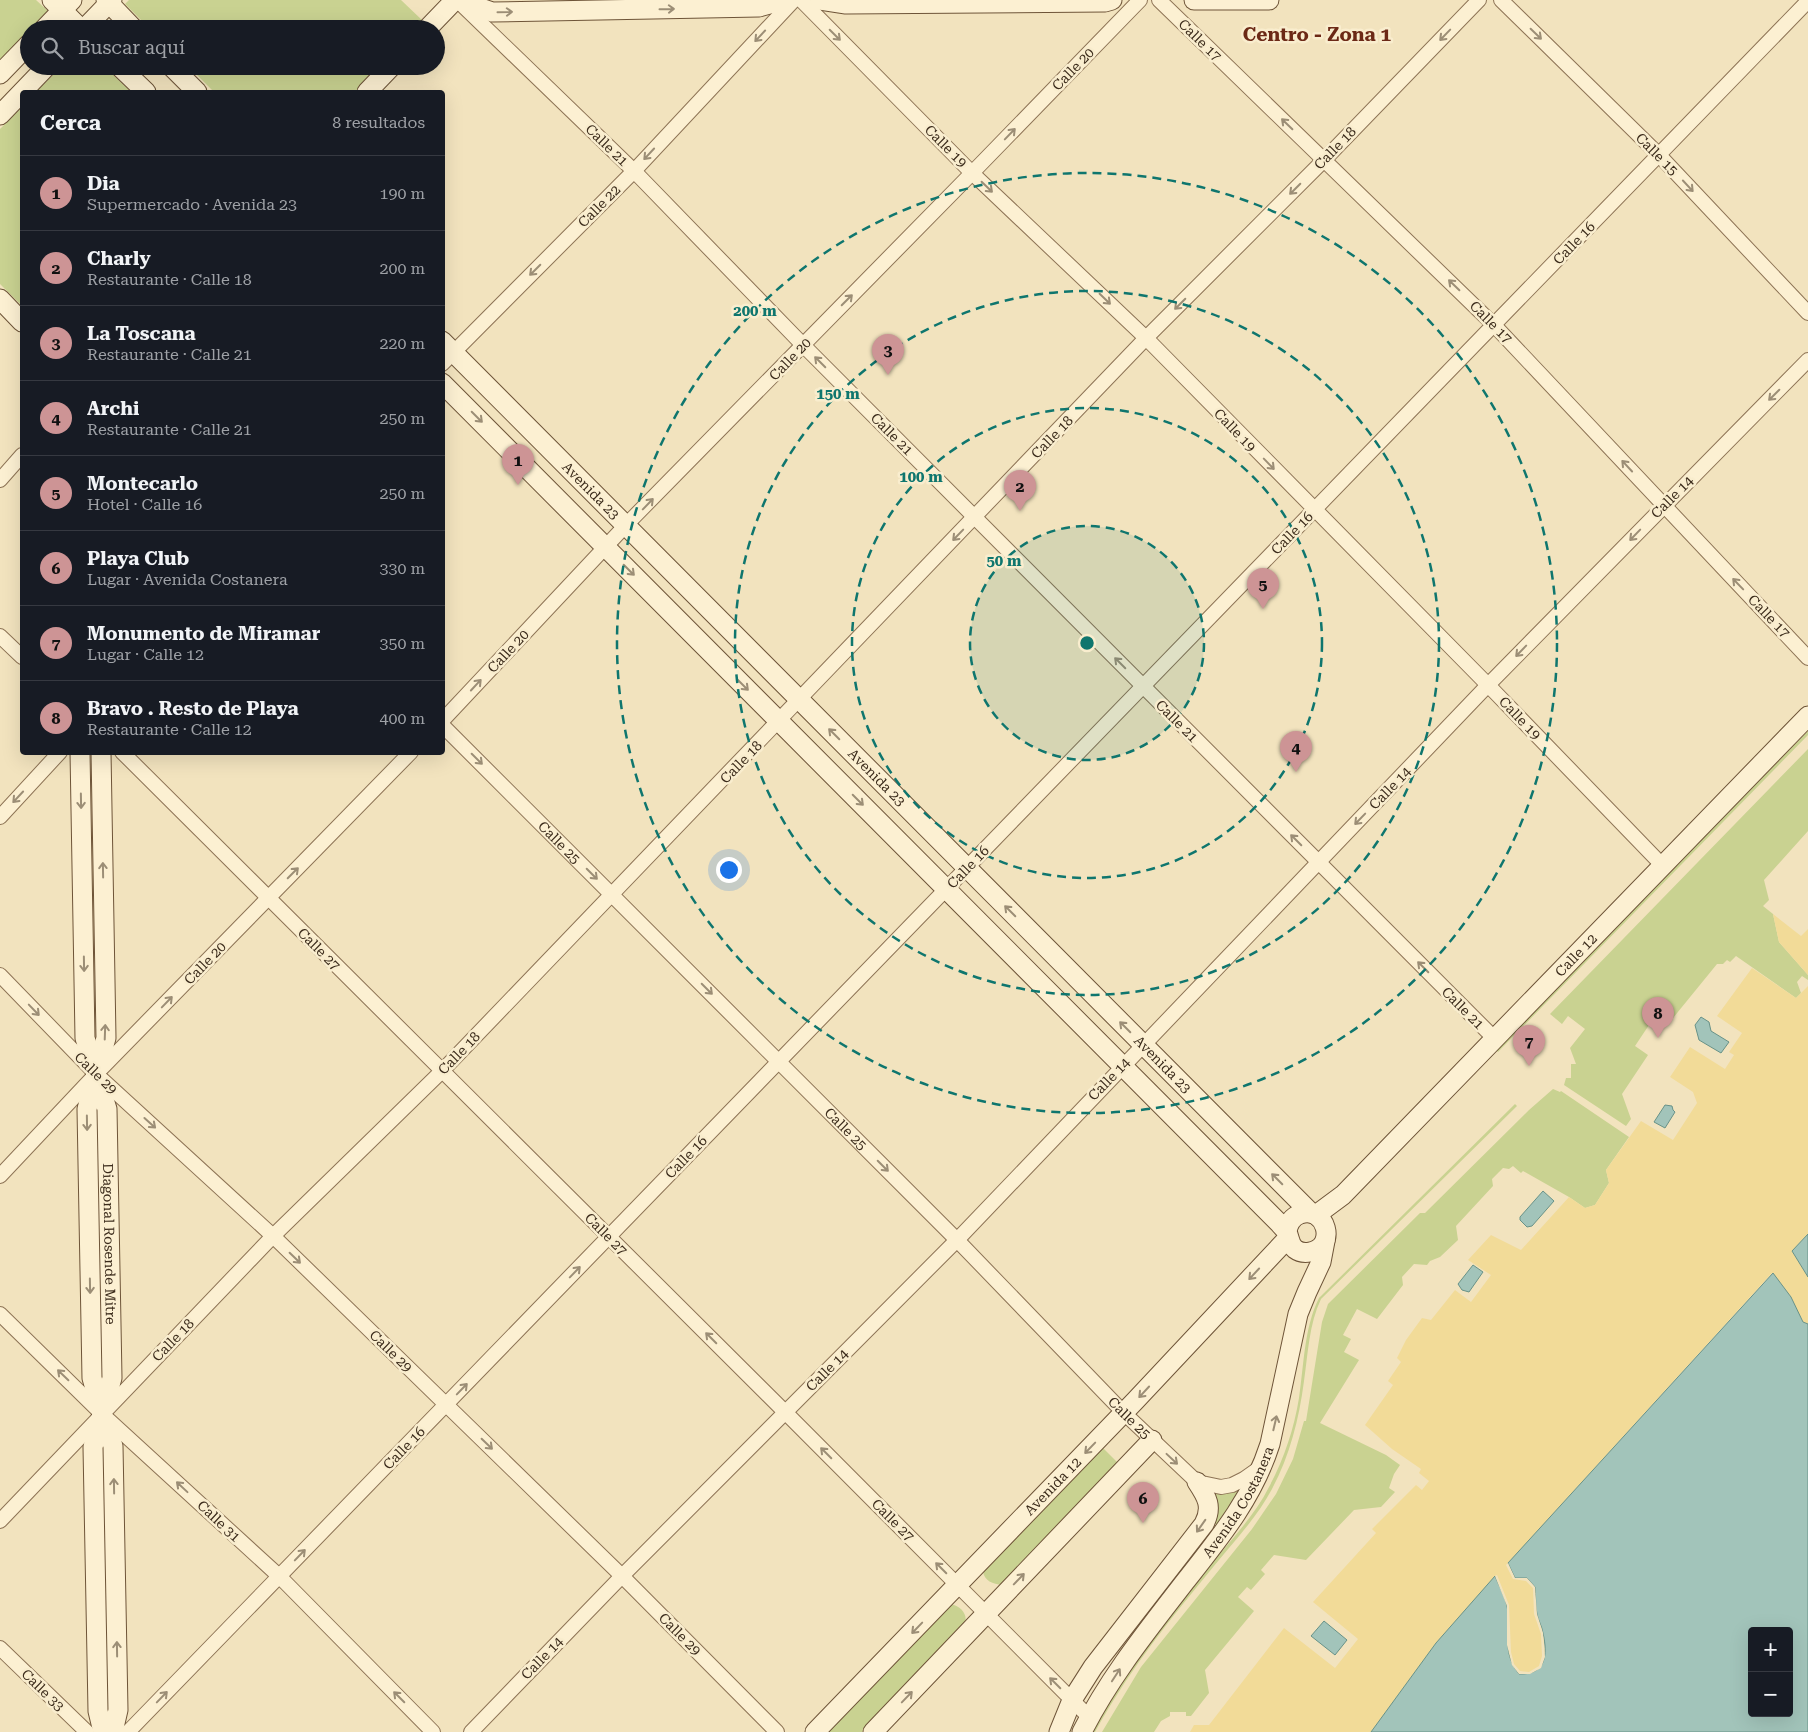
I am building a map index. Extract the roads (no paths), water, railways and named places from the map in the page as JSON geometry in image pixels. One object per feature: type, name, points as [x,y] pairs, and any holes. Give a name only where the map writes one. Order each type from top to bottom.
[{"type":"main road","points":[[436,20],[457,0],[492,12],[760,7],[784,0]]},
{"type":"main road","points":[[820,0],[846,4],[1105,2],[1112,0]]},
{"type":"main road","points":[[1194,0],[1269,0]]},
{"type":"main road","points":[[91,20],[109,1],[126,20]]},
{"type":"main road","points":[[50,20],[62,3],[75,20]]},
{"type":"main road","points":[[0,74],[20,53]]},
{"type":"main road","points":[[24,90],[38,75]]},
{"type":"main road","points":[[128,75],[144,90]]},
{"type":"main road","points":[[180,75],[195,90]]},
{"type":"main road","points":[[370,90],[384,75]]},
{"type":"main road","points":[[0,115],[20,94]]},
{"type":"main road","points":[[0,299],[20,320]]},
{"type":"main road","name":"Avenida 23","points":[[446,353],[626,525],[1314,1214]]},
{"type":"main road","points":[[445,386],[1122,1066],[1287,1235],[1294,1248],[1305,1252],[1317,1250],[1326,1237],[1324,1223],[1314,1214],[1304,1213],[1294,1217],[1290,1222],[1287,1235]]},
{"type":"main road","name":"Calle 12","points":[[1314,1214],[1343,1196],[1808,716]]},
{"type":"main road","points":[[80,755],[85,1038],[96,1074]]},
{"type":"main road","name":"Diagonal Rosende Mitre","points":[[101,755],[106,1038],[87,1109],[92,1378],[113,1446],[118,1710],[113,1732]]},
{"type":"main road","name":"Calle 12","points":[[1326,1237],[1343,1196]]},
{"type":"main road","name":"Avenida 12","points":[[815,1732],[1124,1413],[1287,1235]]},
{"type":"main road","name":"Avenida Costanera","points":[[1086,1725],[1134,1649],[1232,1521],[1244,1503],[1263,1465],[1276,1419],[1298,1314],[1306,1292],[1321,1262],[1326,1237]]},
{"type":"main road","points":[[102,1414],[93,1446],[98,1711],[103,1732]]},
{"type":"main road","points":[[873,1732],[1152,1440]]},
{"type":"main road","name":"Avenida Costanera","points":[[1059,1732],[1072,1700],[1108,1646],[1204,1524],[1209,1510],[1209,1503],[1197,1482]]},
{"type":"street","name":"Calle 21","points":[[457,0],[634,171],[803,345],[1494,1039]]},
{"type":"street","name":"Calle 22","points":[[446,353],[634,171],[794,0]]},
{"type":"street","name":"Calle 19","points":[[801,0],[972,173],[1146,338],[1488,685],[1663,866]]},
{"type":"street","name":"Calle 20","points":[[445,718],[626,525],[1140,0]]},
{"type":"street","name":"Calle 17","points":[[1159,0],[1494,324],[1808,658]]},
{"type":"street","name":"Calle 18","points":[[0,1521],[273,1236],[442,1071],[1146,338],[1324,160],[1478,0]]},
{"type":"street","name":"Calle 15","points":[[1501,0],[1659,155],[1808,313]]},
{"type":"street","name":"Calle 16","points":[[128,1732],[1808,1]]},
{"type":"street","name":"Calle 14","points":[[470,1732],[956,1240],[1488,685],[1808,360]]},
{"type":"street","points":[[0,480],[20,457]]},
{"type":"street","points":[[0,636],[20,655]]},
{"type":"street","name":"Calle 25","points":[[445,728],[956,1240],[1124,1413],[1197,1482]]},
{"type":"street","points":[[0,817],[57,755]]},
{"type":"street","name":"Calle 27","points":[[125,755],[986,1613],[1072,1700],[1086,1725]]},
{"type":"street","name":"Calle 20","points":[[0,1176],[96,1074],[408,755]]},
{"type":"street","name":"Calle 29","points":[[0,975],[96,1074],[273,1236],[446,1404],[622,1576],[777,1732]]},
{"type":"street","name":"Calle 31","points":[[0,1314],[102,1414],[279,1576],[433,1732]]},
{"type":"street","points":[[1197,1482],[1221,1487],[1232,1485],[1263,1465]]},
{"type":"street","name":"Calle 33","points":[[0,1648],[87,1732]]},
{"type":"water","points":[[1701,1017],[1709,1022],[1711,1031],[1729,1042],[1721,1053],[1699,1040],[1695,1025]]},
{"type":"water","points":[[1665,1105],[1672,1106],[1675,1112],[1665,1128],[1654,1122]]},
{"type":"water","points":[[1543,1191],[1554,1201],[1532,1226],[1527,1227],[1520,1220],[1520,1217]]},
{"type":"water","points":[[1808,1234],[1808,1277],[1792,1251]]},
{"type":"water","points":[[1473,1265],[1483,1272],[1469,1292],[1462,1290],[1458,1284]]},
{"type":"water","points":[[1773,1273],[1791,1297],[1803,1322],[1808,1324],[1808,1732],[1371,1732],[1436,1643],[1495,1576],[1507,1606],[1508,1649],[1513,1665],[1519,1674],[1535,1671],[1540,1667],[1545,1656],[1545,1641],[1536,1611],[1535,1587],[1527,1578],[1515,1578],[1508,1563]]},
{"type":"water","points":[[1324,1621],[1347,1640],[1335,1655],[1311,1636]]},
{"type":"place","name":"La Toscana","points":[[888,375]]},
{"type":"place","name":"Dia","points":[[518,485]]},
{"type":"place","name":"Charly","points":[[1020,511]]},
{"type":"place","name":"Montecarlo","points":[[1263,609]]},
{"type":"place","name":"Archi","points":[[1296,772]]},
{"type":"place","name":"Bravo . Resto de Playa","points":[[1658,1038]]},
{"type":"place","name":"Monumento de Miramar","points":[[1529,1066]]},
{"type":"place","name":"Playa Club","points":[[1143,1523]]},
{"type":"district","name":"Centro - Zona 1","points":[[1317,34]]}]
